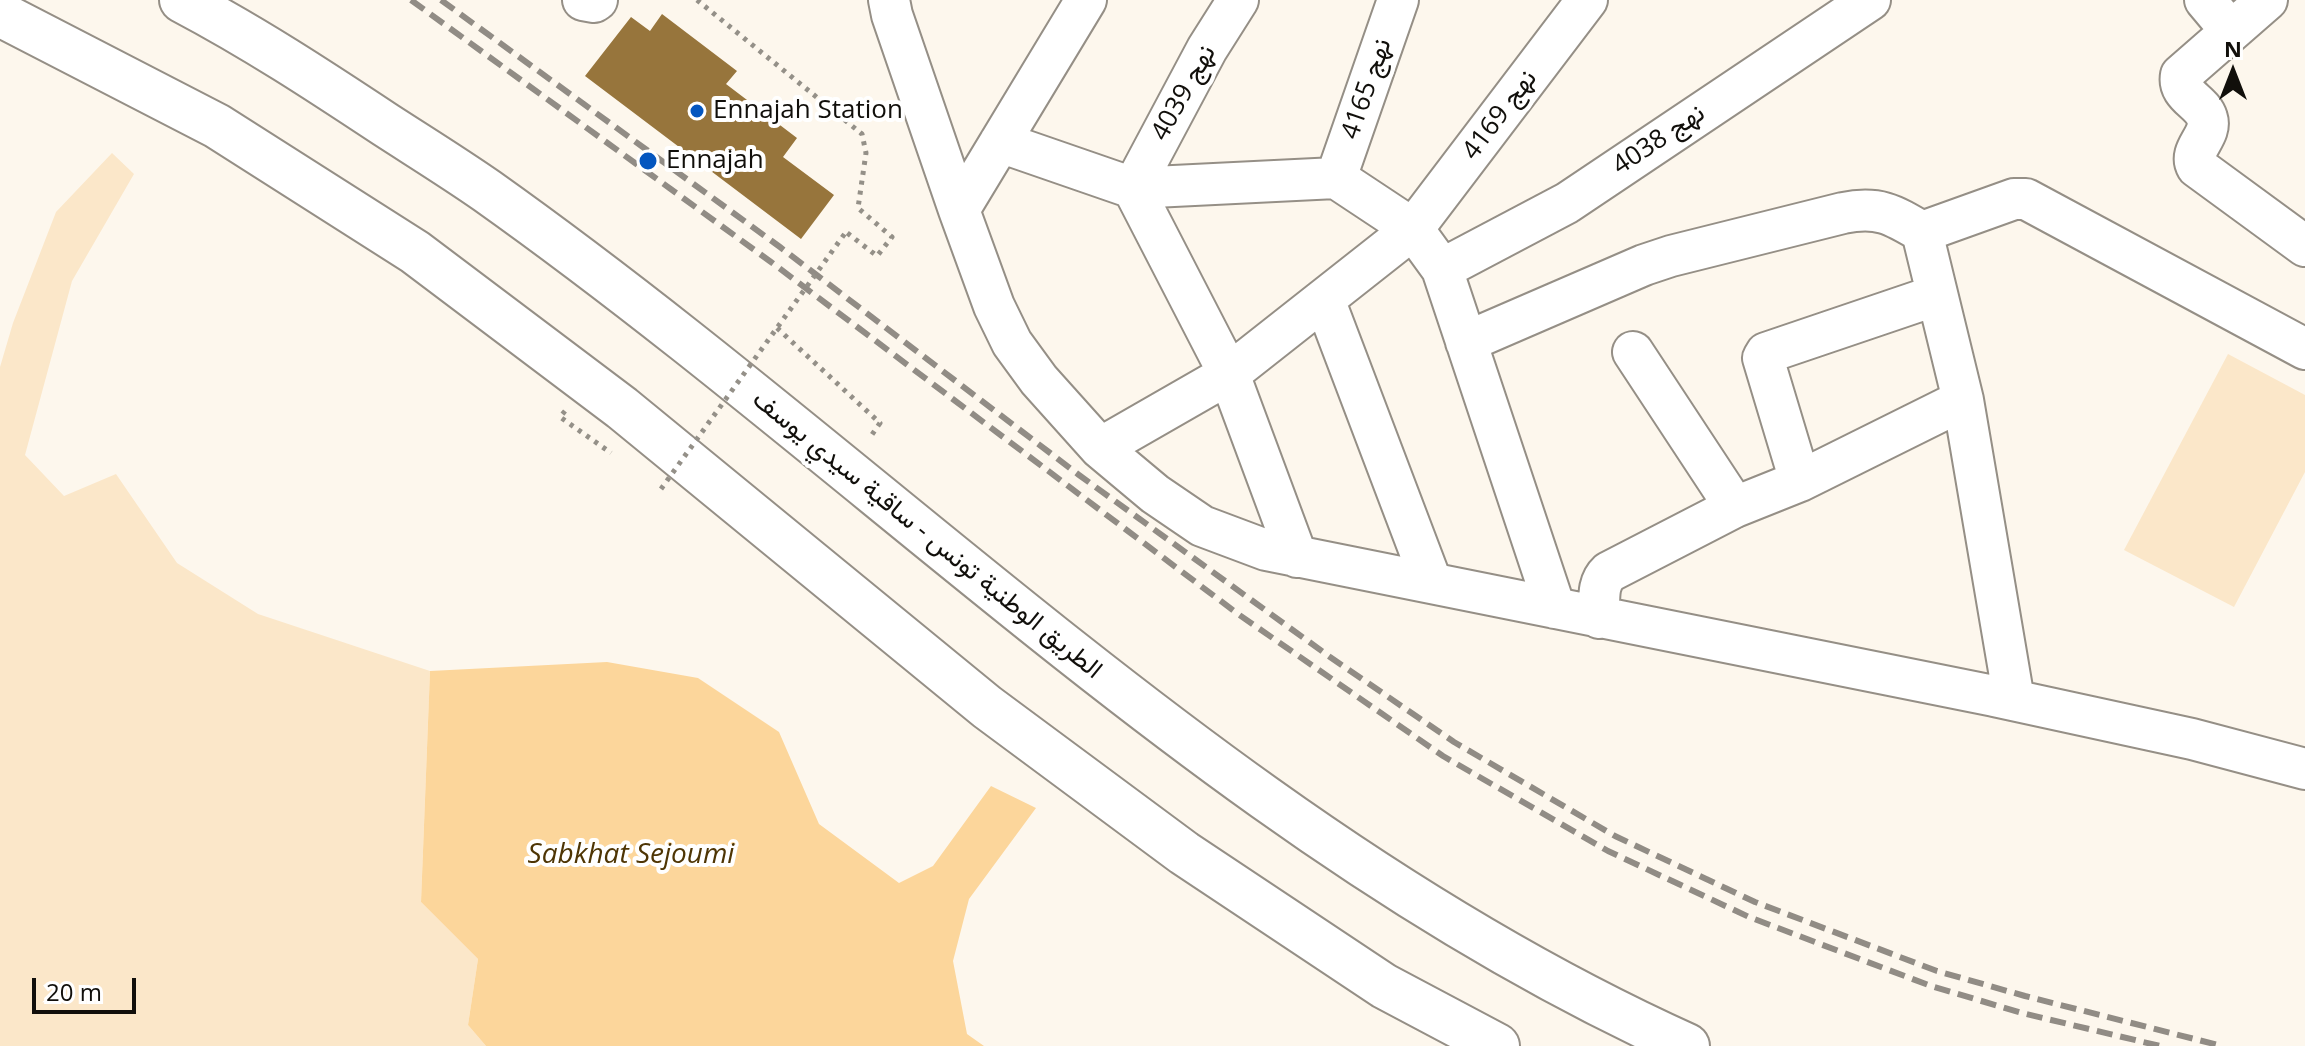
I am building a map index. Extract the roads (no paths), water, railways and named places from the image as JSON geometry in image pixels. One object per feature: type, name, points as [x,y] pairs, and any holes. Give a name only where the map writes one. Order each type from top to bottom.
[{"type":"highway","name":"الطريق الوطنية تونس - ساقية سيدي يوسف","points":[[182,0],[250,36],[485,190],[683,338],[831,460],[1203,754],[1303,825],[1410,897],[1629,1020],[1687,1046]]},
{"type":"highway","points":[[0,14],[217,126],[415,252],[622,408],[987,707],[1184,853],[1384,986],[1497,1046]]},
{"type":"street","points":[[583,0],[597,0]]},
{"type":"street","points":[[889,0],[959,210],[994,306],[1012,343],[1039,380],[1100,448],[1155,494],[1202,526],[1266,550],[1297,557],[1431,581],[1599,618],[2014,700],[1963,400],[1937,295],[1909,224]]},
{"type":"street","points":[[959,210],[1086,0]]},
{"type":"street","name":"نهج 4039","points":[[1133,188],[1207,49],[1238,0]]},
{"type":"street","name":"نهج 4165","points":[[1336,178],[1398,0]]},
{"type":"street","name":"نهج 4169","points":[[1100,448],[1229,374],[1413,229],[1587,0]]},
{"type":"street","name":"نهج 4038","points":[[1442,269],[1567,203],[1870,0]]},
{"type":"street","points":[[2205,0],[2231,31]]},
{"type":"street","points":[[2267,0],[2181,75],[2179,82],[2182,90],[2205,111],[2209,122],[2194,161],[2197,167],[2305,246]]},
{"type":"street","points":[[1000,142],[1133,188],[1336,178],[1413,229],[1442,269],[1555,608]]},
{"type":"street","points":[[1133,188],[1229,374],[1297,557]]},
{"type":"street","points":[[1466,342],[1671,256],[1860,210],[1875,210],[1909,224],[2014,199],[2026,199],[2305,349]]},
{"type":"street","points":[[1800,481],[1763,358],[1766,353],[1937,295]]},
{"type":"street","points":[[1324,299],[1431,581]]},
{"type":"street","points":[[1633,352],[1735,507]]},
{"type":"street","points":[[1599,618],[1600,586],[1609,572],[1735,507],[1800,481],[1963,400]]},
{"type":"street","points":[[1994,696],[2192,739],[2305,769]]},
{"type":"water","name":"Sabkhat Sejoumi","points":[[607,662],[698,678],[779,732],[819,824],[899,883],[933,866],[991,786],[1036,808],[969,899],[953,961],[967,1034],[984,1046],[486,1046],[468,1025],[478,959],[421,902],[430,671]]},
{"type":"railway","points":[[411,0],[771,262],[1238,614],[1443,756],[1608,851],[1749,917],[1931,986],[2022,1013],[2160,1046]]},
{"type":"railway","points":[[441,0],[780,247],[1079,475],[1330,657],[1454,742],[1615,836],[1755,902],[1937,971],[2222,1046]]},
{"type":"place","name":"Ennajah Station","points":[[697,111]]},
{"type":"place","name":"Ennajah","points":[[648,161]]}]
